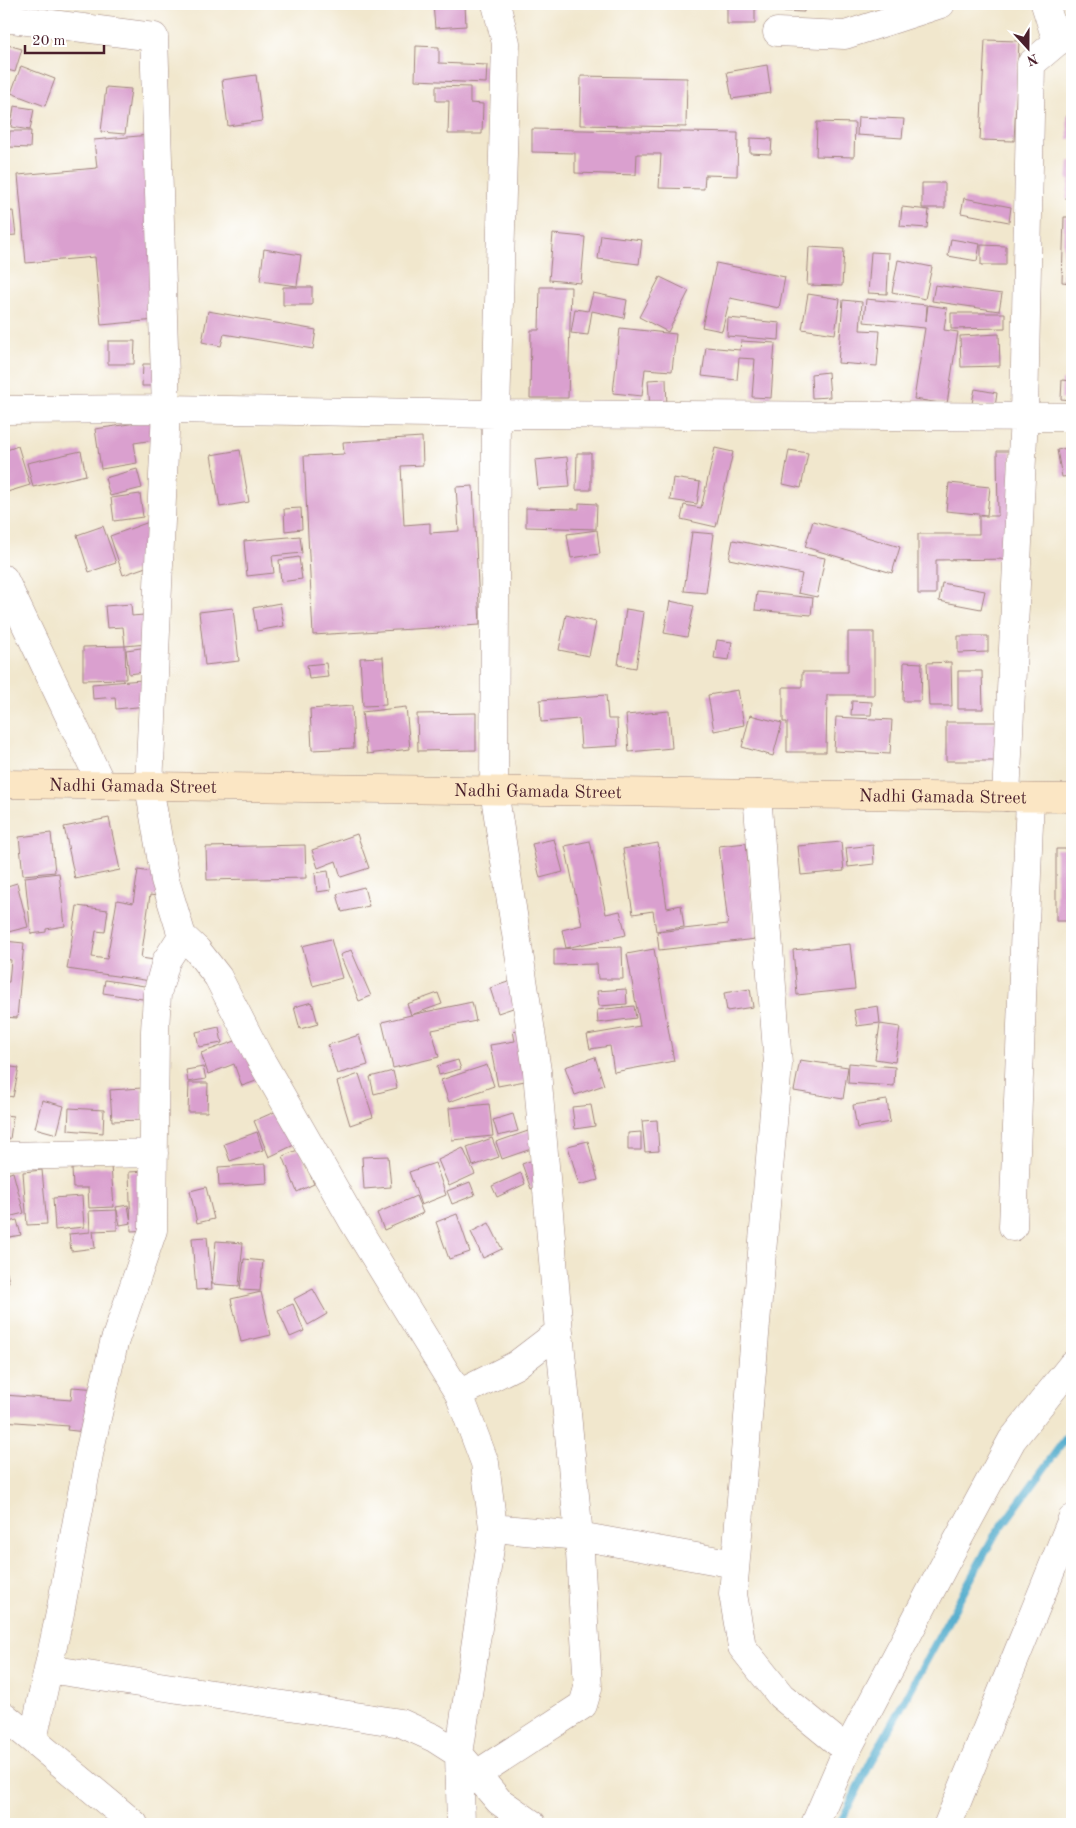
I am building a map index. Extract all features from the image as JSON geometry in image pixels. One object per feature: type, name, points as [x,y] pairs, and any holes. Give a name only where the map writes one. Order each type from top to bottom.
[{"type":"street","points":[[477,1774],[583,1705],[588,1688],[579,1536],[559,1332],[538,1070],[494,790],[496,414],[506,43],[496,4]]},
{"type":"street","points":[[777,32],[845,35],[941,4]]},
{"type":"street","points":[[1013,1227],[1018,797],[1031,64],[1065,38],[1045,4]]},
{"type":"street","points":[[4,18],[154,37],[166,408],[149,786],[165,880],[182,936],[197,950],[218,977],[258,1055],[349,1214],[459,1394],[486,1462],[493,1528],[459,1754],[461,1824]]},
{"type":"street","points":[[4,410],[166,408],[496,414],[1024,415],[1072,417]]},
{"type":"street","points":[[4,579],[102,785]]},
{"type":"street","name":"Nadhi Gamada Street","points":[[4,784],[1072,798]]},
{"type":"street","points":[[757,794],[778,1064],[732,1594],[742,1647],[781,1696],[847,1750]]},
{"type":"street","points":[[33,1740],[90,1448],[114,1343],[153,1230],[157,994],[166,961],[182,936]]},
{"type":"street","points":[[4,1156],[154,1153]]},
{"type":"street","points":[[459,1394],[516,1366],[559,1332]]},
{"type":"street","points":[[816,1824],[847,1750],[1012,1440],[1072,1365]]},
{"type":"street","points":[[948,1824],[1072,1519]]},
{"type":"street","points":[[493,1528],[579,1536],[735,1564]]},
{"type":"street","points":[[48,1669],[401,1723],[434,1738],[459,1754],[499,1801],[532,1824]]},
{"type":"street","points":[[4,1716],[134,1824]]},
{"type":"building","points":[[161,4],[183,4],[183,5],[162,9]]},
{"type":"building","points":[[433,4],[465,4],[466,26],[435,28]]},
{"type":"building","points":[[727,4],[755,4],[755,24],[727,24]]},
{"type":"building","points":[[782,4],[804,4],[804,12],[781,11]]},
{"type":"building","points":[[985,40],[1019,41],[1014,141],[980,140]]},
{"type":"building","points":[[4,44],[22,49],[15,72],[4,69]]},
{"type":"building","points":[[416,46],[439,47],[439,63],[487,65],[486,83],[415,80]]},
{"type":"building","points":[[767,65],[771,93],[732,99],[727,72]]},
{"type":"building","points":[[21,66],[55,79],[45,106],[11,93]]},
{"type":"building","points":[[256,75],[262,121],[228,126],[222,80]]},
{"type":"building","points":[[581,76],[687,78],[686,127],[580,125]]},
{"type":"building","points":[[436,86],[470,87],[470,103],[483,104],[482,134],[448,134],[449,101],[436,101]]},
{"type":"building","points":[[106,87],[131,89],[125,134],[101,132]]},
{"type":"building","points":[[14,106],[34,109],[30,130],[11,127]]},
{"type":"building","points":[[1067,115],[1072,115],[1072,139],[1068,139]]},
{"type":"building","points":[[858,117],[904,119],[902,138],[857,135]]},
{"type":"building","points":[[817,122],[855,123],[854,157],[816,156]]},
{"type":"building","points":[[532,129],[738,133],[737,176],[705,175],[704,189],[659,188],[661,154],[637,154],[636,175],[575,173],[575,153],[532,152]]},
{"type":"building","points":[[10,131],[31,131],[30,148],[9,147]]},
{"type":"building","points":[[150,135],[167,319],[101,325],[95,257],[26,263],[18,175],[97,168],[94,140]]},
{"type":"building","points":[[750,138],[772,139],[771,154],[750,153]]},
{"type":"building","points":[[1069,162],[1072,162],[1072,181],[1067,180]]},
{"type":"building","points":[[1069,181],[1072,182],[1072,200],[1066,199]]},
{"type":"building","points":[[922,183],[945,183],[945,208],[922,208]]},
{"type":"building","points":[[964,198],[1011,207],[1009,222],[961,213]]},
{"type":"building","points":[[902,207],[929,210],[927,228],[900,226]]},
{"type":"building","points":[[13,211],[16,235],[4,236],[4,212]]},
{"type":"building","points":[[1064,217],[1072,217],[1072,283],[1062,282]]},
{"type":"building","points":[[553,234],[585,237],[581,283],[549,280]]},
{"type":"building","points":[[601,235],[642,240],[639,264],[598,259]]},
{"type":"building","points":[[951,239],[980,244],[977,261],[948,256]]},
{"type":"building","points":[[981,245],[1006,246],[1006,265],[981,265]]},
{"type":"building","points":[[809,247],[844,249],[842,286],[807,285]]},
{"type":"building","points":[[264,249],[301,255],[297,286],[260,281]]},
{"type":"building","points":[[871,252],[889,253],[887,294],[868,293]]},
{"type":"building","points":[[898,260],[932,267],[925,299],[892,292]]},
{"type":"building","points":[[716,263],[785,277],[779,308],[730,298],[722,331],[702,327]]},
{"type":"building","points":[[660,277],[689,291],[668,332],[639,317]]},
{"type":"building","points":[[935,285],[1002,294],[999,311],[932,301]]},
{"type":"building","points":[[283,287],[312,287],[312,305],[283,305]]},
{"type":"building","points":[[540,287],[571,287],[568,398],[530,398],[531,330],[539,330]]},
{"type":"building","points":[[593,293],[627,300],[624,318],[592,311],[588,335],[571,333],[575,309],[588,311]]},
{"type":"building","points":[[808,294],[840,299],[835,334],[802,329]]},
{"type":"building","points":[[866,299],[927,305],[926,321],[928,305],[947,308],[944,330],[958,332],[947,404],[914,399],[925,328],[864,322]]},
{"type":"building","points":[[843,300],[862,302],[860,330],[880,331],[877,366],[838,363]]},
{"type":"building","points":[[208,311],[316,330],[313,349],[224,334],[221,346],[202,342]]},
{"type":"building","points":[[951,313],[1005,313],[1005,328],[951,329]]},
{"type":"building","points":[[728,318],[780,323],[779,340],[727,336]]},
{"type":"building","points":[[620,328],[676,334],[672,371],[645,369],[642,396],[613,393]]},
{"type":"building","points":[[999,334],[1000,366],[961,367],[960,336]]},
{"type":"building","points":[[108,341],[135,341],[134,364],[108,364]]},
{"type":"building","points":[[741,341],[775,343],[771,398],[752,397],[755,359],[739,358],[737,380],[702,376],[706,347],[740,350]]},
{"type":"building","points":[[143,364],[158,364],[158,386],[142,386]]},
{"type":"building","points":[[828,372],[830,397],[812,398],[811,374]]},
{"type":"building","points":[[666,379],[667,408],[650,409],[648,380]]},
{"type":"building","points":[[1062,380],[1072,381],[1072,400],[1061,399]]},
{"type":"building","points":[[975,389],[997,393],[995,407],[972,403]]},
{"type":"building","points":[[157,420],[160,439],[134,443],[137,463],[101,469],[95,429]]},
{"type":"building","points":[[422,437],[423,465],[401,466],[404,525],[430,523],[430,533],[459,531],[456,487],[473,486],[480,625],[313,635],[304,456],[344,454],[343,442]]},
{"type":"building","points":[[18,446],[30,485],[4,493],[4,451]]},
{"type":"building","points":[[1072,447],[1072,476],[1062,477],[1057,450]]},
{"type":"building","points":[[715,448],[733,452],[716,527],[681,519],[684,505],[701,508]]},
{"type":"building","points":[[240,450],[249,502],[220,507],[211,455]]},
{"type":"building","points":[[789,450],[808,453],[801,488],[783,484]]},
{"type":"building","points":[[81,451],[86,475],[33,487],[27,463]]},
{"type":"building","points":[[997,451],[1011,451],[1012,559],[936,560],[936,594],[918,594],[918,534],[979,534],[979,516],[998,516]]},
{"type":"building","points":[[577,453],[591,453],[591,490],[576,490]]},
{"type":"building","points":[[567,457],[570,487],[538,489],[535,460]]},
{"type":"building","points":[[137,469],[142,488],[110,496],[105,478]]},
{"type":"building","points":[[673,478],[700,482],[697,504],[670,500]]},
{"type":"building","points":[[949,483],[990,487],[987,515],[946,511]]},
{"type":"building","points":[[140,494],[143,517],[114,521],[111,498]]},
{"type":"building","points":[[579,503],[597,504],[596,529],[526,527],[526,508],[579,509]]},
{"type":"building","points":[[301,508],[302,529],[285,531],[284,509]]},
{"type":"building","points":[[813,521],[900,547],[892,573],[805,547]]},
{"type":"building","points":[[149,522],[163,561],[123,575],[110,536]]},
{"type":"building","points":[[103,526],[116,563],[89,572],[77,535]]},
{"type":"building","points":[[597,530],[600,554],[571,558],[567,534]]},
{"type":"building","points":[[692,532],[714,534],[706,593],[684,591]]},
{"type":"building","points":[[300,536],[302,553],[272,556],[274,573],[247,576],[244,541]]},
{"type":"building","points":[[733,540],[825,558],[817,597],[798,593],[802,574],[729,559]]},
{"type":"building","points":[[299,557],[302,579],[281,582],[279,560]]},
{"type":"building","points":[[942,583],[985,591],[981,609],[939,601]]},
{"type":"building","points":[[757,592],[813,598],[811,615],[755,610]]},
{"type":"building","points":[[670,601],[694,606],[687,637],[664,633]]},
{"type":"building","points":[[280,603],[284,626],[257,631],[253,608]]},
{"type":"building","points":[[131,604],[132,616],[155,614],[157,643],[125,646],[123,627],[107,628],[105,606]]},
{"type":"building","points":[[233,608],[239,661],[205,665],[199,612]]},
{"type":"building","points":[[626,609],[644,612],[636,668],[618,665]]},
{"type":"building","points":[[566,615],[596,622],[589,656],[559,650]]},
{"type":"building","points":[[848,632],[874,632],[874,695],[827,695],[826,752],[787,752],[787,722],[783,722],[783,687],[802,687],[802,672],[848,672]]},
{"type":"building","points":[[958,636],[988,636],[988,652],[958,653]]},
{"type":"building","points":[[717,640],[732,642],[729,660],[714,658]]},
{"type":"building","points":[[125,646],[126,679],[83,680],[83,647]]},
{"type":"building","points":[[156,646],[159,670],[129,674],[126,650]]},
{"type":"building","points":[[383,657],[386,705],[363,706],[360,658]]},
{"type":"building","points":[[904,662],[922,663],[921,701],[903,701]]},
{"type":"building","points":[[951,662],[952,706],[929,706],[927,663]]},
{"type":"building","points":[[326,663],[328,677],[309,679],[307,665]]},
{"type":"building","points":[[958,671],[982,671],[983,709],[958,709]]},
{"type":"building","points":[[155,679],[157,705],[116,709],[115,697],[93,699],[92,684]]},
{"type":"building","points":[[738,690],[744,725],[714,731],[708,695]]},
{"type":"building","points":[[606,695],[608,719],[617,719],[618,746],[581,748],[579,719],[541,722],[540,700]]},
{"type":"building","points":[[852,701],[872,702],[871,715],[851,715]]},
{"type":"building","points":[[352,706],[354,748],[312,750],[310,709]]},
{"type":"building","points":[[406,707],[410,749],[367,754],[362,712]]},
{"type":"building","points":[[669,711],[672,748],[629,752],[626,715]]},
{"type":"building","points":[[476,713],[476,750],[418,751],[417,714]]},
{"type":"building","points":[[750,715],[782,723],[773,756],[742,747]]},
{"type":"building","points":[[836,717],[892,720],[890,754],[834,751]]},
{"type":"building","points":[[946,722],[1007,722],[1008,761],[946,761]]},
{"type":"building","points":[[109,818],[120,870],[75,879],[64,827]]},
{"type":"building","points":[[51,833],[55,872],[23,875],[19,837]]},
{"type":"building","points":[[357,834],[369,868],[341,877],[336,861],[318,868],[312,850]]},
{"type":"building","points":[[554,839],[563,872],[540,878],[532,844]]},
{"type":"building","points":[[590,841],[606,914],[620,911],[626,935],[566,948],[562,930],[582,925],[565,846]]},
{"type":"building","points":[[841,842],[844,871],[801,875],[798,846]]},
{"type":"building","points":[[658,843],[667,908],[681,905],[684,927],[656,931],[653,911],[633,914],[623,849]]},
{"type":"building","points":[[746,843],[756,939],[659,950],[657,932],[728,924],[719,846]]},
{"type":"building","points":[[305,845],[306,878],[207,880],[206,847]]},
{"type":"building","points":[[873,845],[874,864],[848,867],[846,848]]},
{"type":"building","points":[[1056,849],[1072,849],[1072,921],[1056,921]]},
{"type":"building","points":[[138,870],[166,874],[162,897],[150,895],[141,958],[161,961],[158,982],[67,969],[77,906],[108,910],[105,932],[96,931],[92,957],[107,959],[117,900],[133,903]]},
{"type":"building","points":[[328,871],[331,890],[317,892],[315,873]]},
{"type":"building","points":[[59,873],[65,926],[31,934],[25,877]]},
{"type":"building","points":[[17,883],[28,927],[4,933],[4,887]]},
{"type":"building","points":[[364,887],[369,906],[342,912],[337,894]]},
{"type":"building","points":[[331,939],[342,978],[313,986],[302,946]]},
{"type":"building","points":[[4,941],[24,943],[17,1018],[4,1017],[4,982],[9,982],[11,960],[4,959]]},
{"type":"building","points":[[850,944],[855,989],[797,995],[793,950]]},
{"type":"building","points":[[622,947],[623,979],[598,979],[597,964],[554,965],[554,949]]},
{"type":"building","points":[[654,949],[674,1061],[614,1072],[610,1046],[590,1049],[587,1035],[640,1026],[627,954]]},
{"type":"building","points":[[351,950],[371,996],[359,1001],[340,955]]},
{"type":"building","points":[[105,980],[151,987],[149,1000],[103,993]]},
{"type":"building","points":[[511,981],[519,1006],[498,1013],[490,988]]},
{"type":"building","points":[[626,989],[627,1004],[599,1006],[597,991]]},
{"type":"building","points":[[750,989],[753,1007],[727,1011],[724,993]]},
{"type":"building","points":[[438,993],[442,1004],[411,1015],[407,1004]]},
{"type":"building","points":[[312,1002],[318,1024],[300,1029],[294,1007]]},
{"type":"building","points":[[472,1002],[476,1021],[432,1030],[439,1057],[393,1068],[382,1022]]},
{"type":"building","points":[[634,1006],[636,1018],[598,1023],[597,1010]]},
{"type":"building","points":[[878,1006],[880,1023],[857,1026],[854,1010]]},
{"type":"building","points":[[880,1024],[900,1027],[895,1062],[875,1059]]},
{"type":"building","points":[[219,1027],[222,1043],[199,1047],[196,1032]]},
{"type":"building","points":[[532,1027],[541,1078],[498,1086],[490,1045],[515,1041],[513,1031]]},
{"type":"building","points":[[359,1035],[368,1065],[337,1074],[328,1045]]},
{"type":"building","points":[[247,1037],[262,1079],[242,1086],[234,1064],[208,1074],[201,1053]]},
{"type":"building","points":[[595,1057],[604,1085],[575,1095],[565,1067]]},
{"type":"building","points":[[458,1060],[461,1069],[439,1075],[437,1066]]},
{"type":"building","points":[[800,1060],[848,1067],[843,1099],[794,1091]]},
{"type":"building","points":[[849,1063],[895,1067],[894,1086],[848,1083]]},
{"type":"building","points":[[487,1065],[494,1086],[449,1102],[441,1080]]},
{"type":"building","points":[[4,1066],[19,1068],[13,1097],[4,1095]]},
{"type":"building","points":[[203,1067],[206,1079],[188,1082],[186,1070]]},
{"type":"building","points":[[393,1071],[397,1088],[374,1094],[370,1077]]},
{"type":"building","points":[[359,1074],[373,1117],[350,1125],[337,1082]]},
{"type":"building","points":[[189,1083],[208,1083],[207,1112],[188,1112]]},
{"type":"building","points":[[142,1088],[143,1120],[112,1121],[110,1090]]},
{"type":"building","points":[[42,1100],[64,1106],[57,1134],[35,1128]]},
{"type":"building","points":[[887,1100],[890,1122],[857,1128],[853,1105]]},
{"type":"building","points":[[489,1104],[493,1136],[452,1140],[449,1108]]},
{"type":"building","points":[[591,1105],[595,1126],[575,1129],[572,1107]]},
{"type":"building","points":[[69,1108],[104,1110],[103,1133],[68,1130]]},
{"type":"building","points":[[279,1110],[294,1145],[269,1157],[254,1121]]},
{"type":"building","points":[[513,1114],[518,1131],[498,1136],[493,1120]]},
{"type":"building","points":[[4,1115],[13,1116],[10,1139],[4,1138]]},
{"type":"building","points":[[657,1120],[659,1151],[645,1152],[642,1121]]},
{"type":"building","points":[[531,1130],[537,1147],[502,1159],[496,1142]]},
{"type":"building","points":[[257,1132],[263,1150],[230,1161],[224,1144]]},
{"type":"building","points":[[641,1132],[641,1150],[628,1150],[628,1133]]},
{"type":"building","points":[[492,1138],[499,1157],[473,1166],[467,1147]]},
{"type":"building","points":[[588,1141],[598,1180],[579,1185],[568,1146]]},
{"type":"building","points":[[463,1148],[475,1174],[449,1186],[438,1160]]},
{"type":"building","points":[[300,1149],[314,1184],[297,1192],[283,1156]]},
{"type":"building","points":[[388,1156],[391,1187],[364,1189],[362,1157]]},
{"type":"building","points":[[541,1157],[549,1183],[531,1189],[522,1164]]},
{"type":"building","points":[[435,1163],[446,1195],[421,1205],[409,1172]]},
{"type":"building","points":[[266,1164],[267,1183],[219,1186],[218,1167]]},
{"type":"building","points":[[111,1166],[114,1207],[89,1208],[88,1188],[73,1188],[72,1169]]},
{"type":"building","points":[[42,1170],[47,1224],[27,1225],[23,1172]]},
{"type":"building","points":[[147,1171],[150,1230],[131,1231],[129,1172]]},
{"type":"building","points":[[13,1172],[24,1213],[4,1218],[4,1175]]},
{"type":"building","points":[[521,1173],[525,1184],[497,1197],[492,1186]]},
{"type":"building","points":[[470,1182],[475,1195],[452,1204],[447,1191]]},
{"type":"building","points":[[206,1187],[214,1219],[197,1223],[190,1191]]},
{"type":"building","points":[[82,1196],[84,1227],[55,1230],[53,1198]]},
{"type":"building","points":[[416,1196],[423,1213],[384,1230],[377,1213]]},
{"type":"building","points":[[128,1205],[131,1223],[120,1225],[116,1207]]},
{"type":"building","points":[[117,1210],[117,1230],[93,1231],[95,1248],[71,1251],[69,1234],[90,1232],[89,1211]]},
{"type":"building","points":[[457,1214],[470,1252],[449,1259],[436,1222]]},
{"type":"building","points":[[17,1220],[21,1235],[4,1238],[4,1223]]},
{"type":"building","points":[[489,1223],[502,1249],[483,1258],[471,1232]]},
{"type":"building","points":[[207,1237],[212,1289],[196,1290],[192,1238]]},
{"type":"building","points":[[216,1241],[243,1243],[239,1286],[212,1284]]},
{"type":"building","points":[[244,1259],[263,1261],[260,1291],[240,1290]]},
{"type":"building","points":[[4,1261],[9,1282],[4,1283]]},
{"type":"building","points":[[313,1289],[327,1314],[308,1325],[294,1299]]},
{"type":"building","points":[[261,1292],[271,1335],[241,1342],[231,1299]]},
{"type":"building","points":[[293,1304],[304,1331],[290,1337],[278,1310]]},
{"type":"building","points":[[72,1387],[99,1389],[95,1433],[67,1430],[68,1426],[4,1421],[4,1395],[71,1400]]},
{"type":"waterway","points":[[840,1824],[871,1762],[993,1538],[1072,1430]]}]
